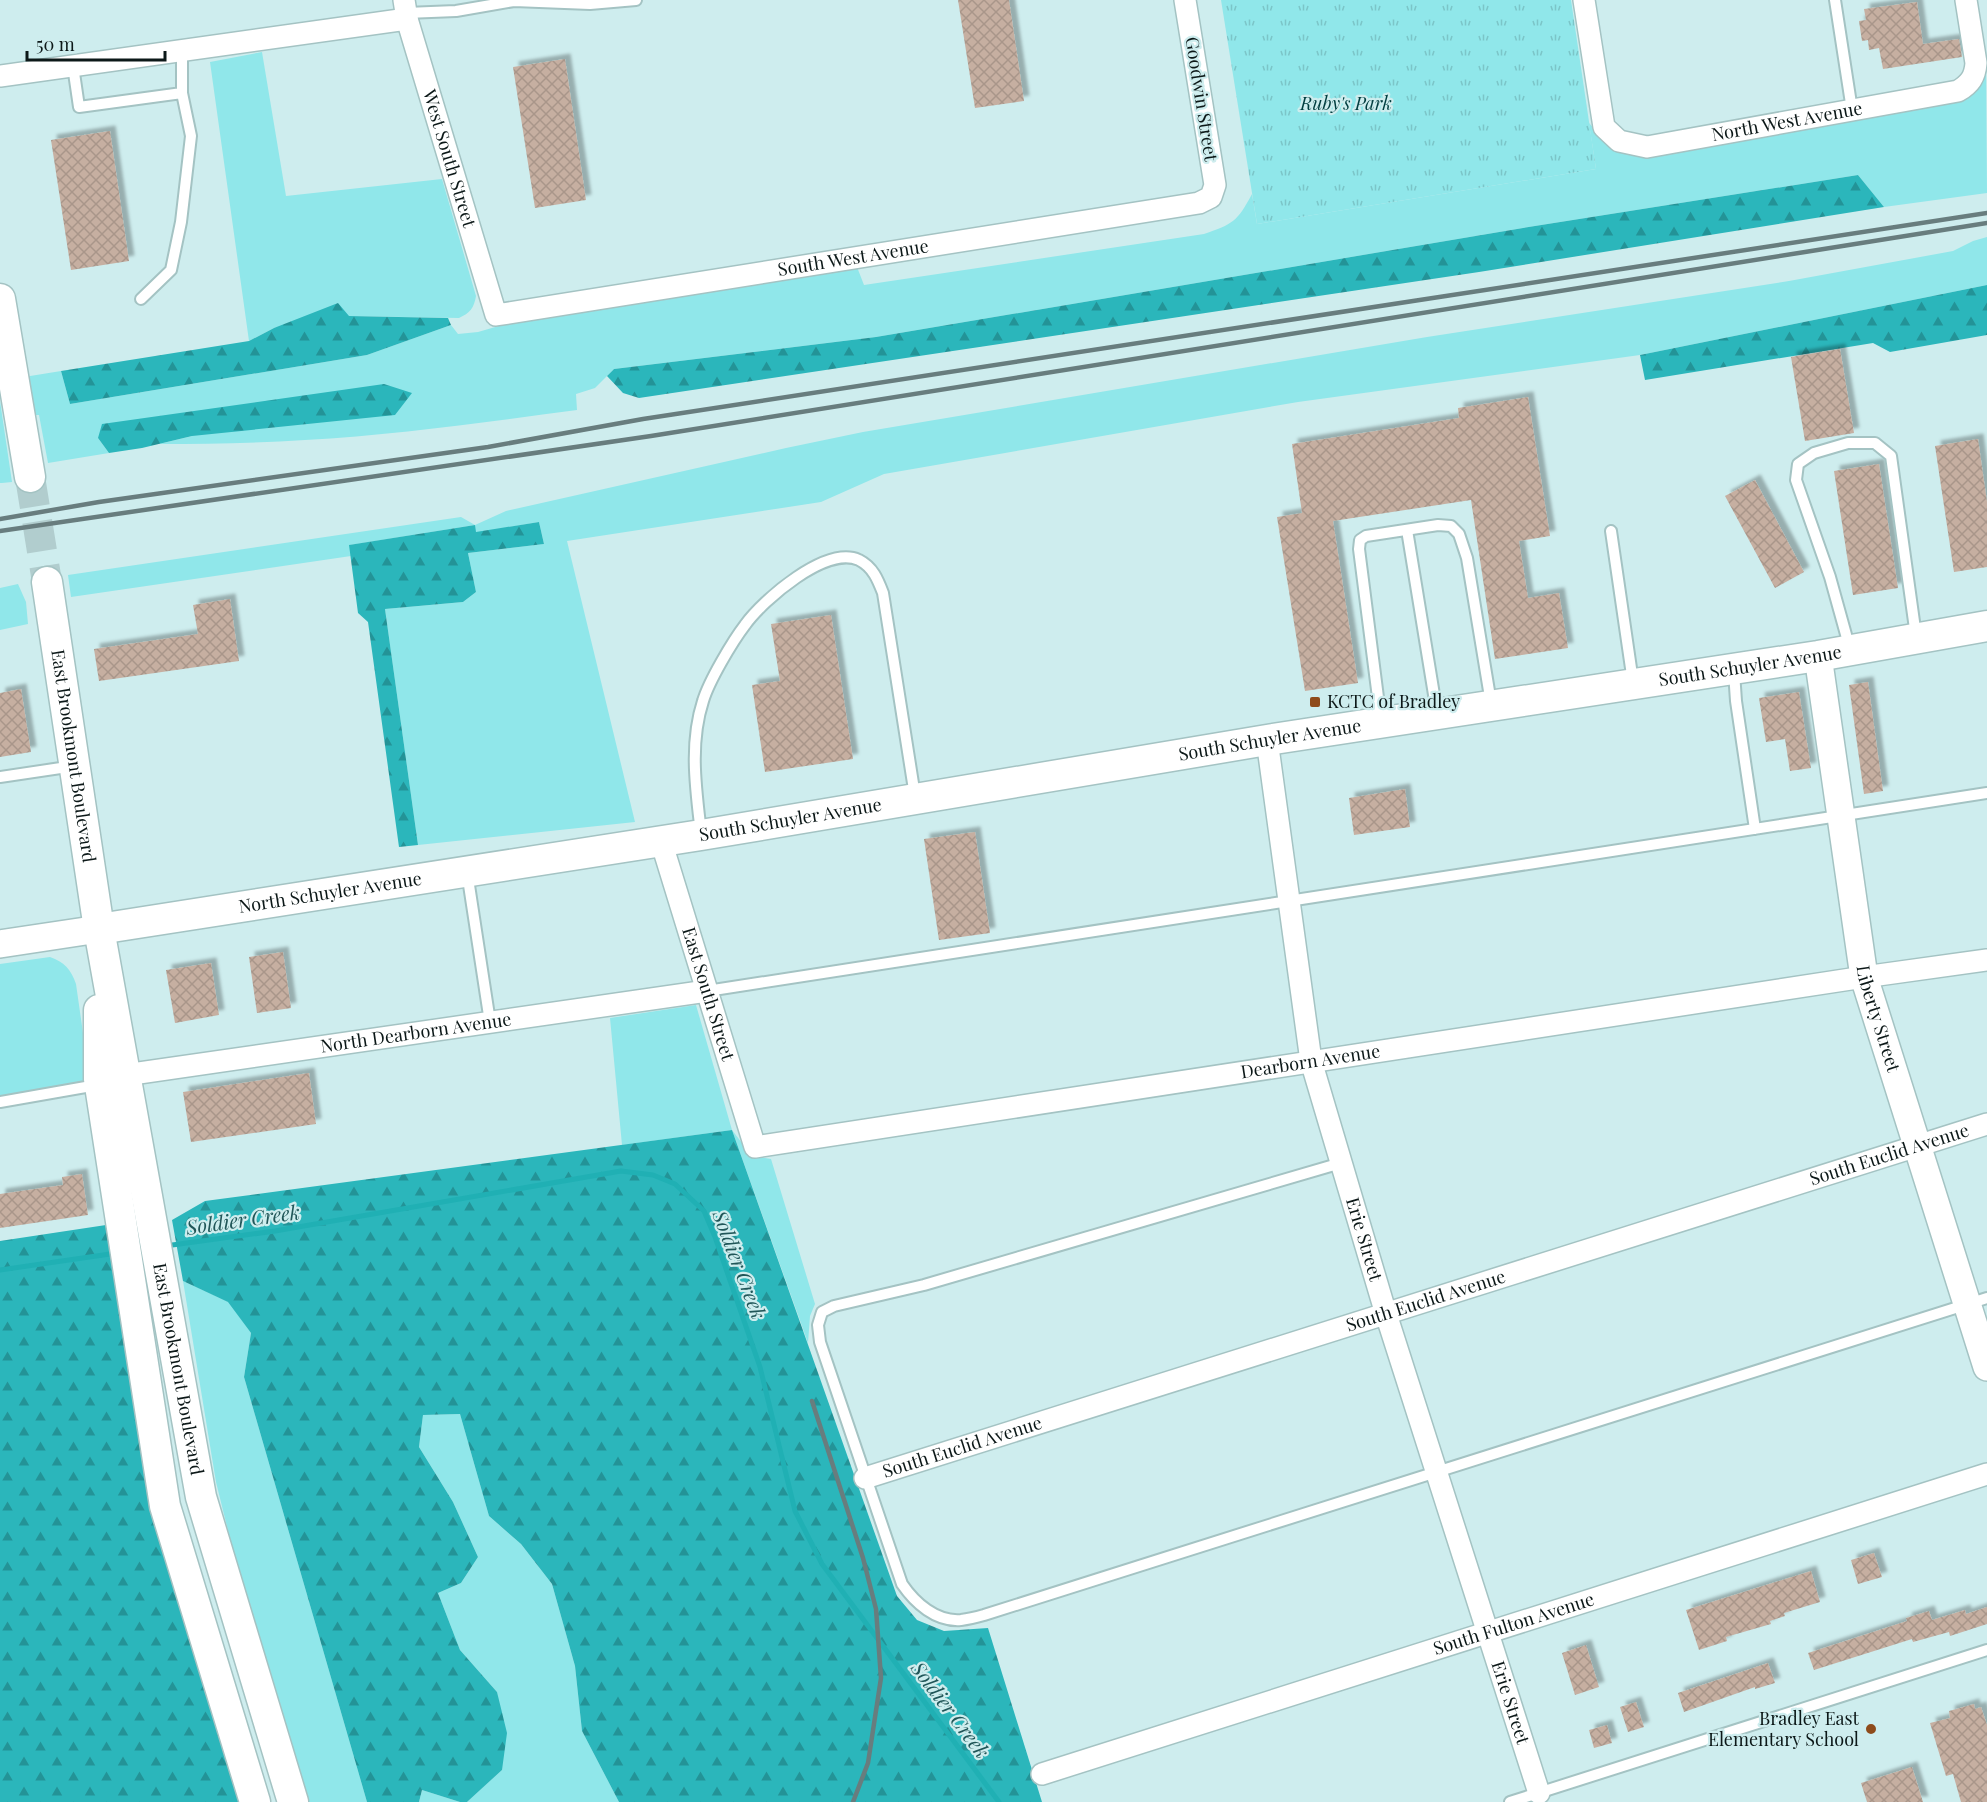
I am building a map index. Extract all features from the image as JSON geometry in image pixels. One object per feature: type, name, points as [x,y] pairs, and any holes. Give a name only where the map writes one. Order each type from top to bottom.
[{"type":"main road","points":[[0,299],[30,477]]},
{"type":"main road","name":"East Brookmont Boulevard","points":[[47,582],[99,929],[113,1080],[122,1227],[165,1506],[255,1802]]},
{"type":"main road","name":"South Schuyler Avenue","points":[[661,842],[1267,740],[1851,651],[1987,626]]},
{"type":"main road","name":"North Schuyler Avenue","points":[[99,929],[661,842]]},
{"type":"main road","name":"East Brookmont Boulevard","points":[[113,1080],[152,1223],[201,1497],[293,1802]]},
{"type":"street","name":"Goodwin Street","points":[[1185,0],[1215,185],[1211,197]]},
{"type":"street","name":"North West Avenue","points":[[1584,0],[1604,127],[1619,141],[1647,147],[1958,91],[1966,86],[1976,73],[1966,0]]},
{"type":"street","points":[[0,76],[182,50],[406,11]]},
{"type":"street","name":"West South Street","points":[[406,11],[496,315]]},
{"type":"street","name":"South West Avenue","points":[[496,315],[1187,205],[1199,203],[1211,197]]},
{"type":"street","name":"Liberty Street","points":[[1818,656],[1864,976],[1917,1146],[1977,1301],[1987,1367]]},
{"type":"street","name":"Erie Street","points":[[1267,740],[1311,1061],[1386,1314],[1539,1793]]},
{"type":"street","name":"East South Street","points":[[661,842],[755,1147]]},
{"type":"street","name":"North Schuyler Avenue","points":[[0,944],[99,929]]},
{"type":"street","name":"Dearborn Avenue","points":[[755,1147],[1864,976],[1987,960]]},
{"type":"street","name":"North Dearborn Avenue","points":[[113,1080],[707,991]]},
{"type":"street","name":"South Euclid Avenue","points":[[865,1478],[1987,1124]]},
{"type":"street","name":"South Fulton Avenue","points":[[1042,1774],[1987,1474]]},
{"type":"lane","points":[[406,11],[456,11],[472,4],[514,1],[590,4],[636,0]]},
{"type":"lane","points":[[1835,0],[1852,110]]},
{"type":"lane","points":[[141,299],[171,270],[181,222],[191,136],[182,93],[182,50]]},
{"type":"lane","points":[[73,66],[79,107],[182,93]]},
{"type":"lane","points":[[1851,651],[1830,577],[1796,480],[1798,464],[1814,453],[1848,443],[1875,443],[1891,456],[1916,639]]},
{"type":"lane","points":[[1381,723],[1359,549],[1360,540],[1366,536],[1438,525],[1451,526],[1459,534],[1467,558],[1491,706]]},
{"type":"lane","points":[[1407,530],[1437,714]]},
{"type":"lane","points":[[1611,531],[1634,684]]},
{"type":"lane","points":[[701,835],[695,779],[695,741],[703,701],[744,625],[764,603],[795,578],[817,565],[833,560],[848,558],[859,560],[878,578],[883,593],[915,799]]},
{"type":"lane","points":[[1734,669],[1736,701],[1755,829]]},
{"type":"lane","points":[[0,777],[74,766]]},
{"type":"lane","points":[[707,991],[1987,793]]},
{"type":"lane","points":[[467,872],[490,1022]]},
{"type":"lane","points":[[0,1102],[113,1080]]},
{"type":"lane","points":[[1341,1163],[924,1285],[834,1306],[822,1312],[818,1325],[820,1342],[902,1584],[913,1600],[944,1618],[959,1620],[984,1615],[1977,1301]]},
{"type":"lane","points":[[1510,1802],[1987,1650]]},
{"type":"green space","name":"Ruby's Park","points":[[1221,0],[1571,0],[1596,169],[1257,224]]},
{"type":"green space","points":[[262,52],[286,196],[442,179],[476,296],[473,307],[466,314],[459,318],[349,316],[274,328],[249,341],[210,62]]},
{"type":"green space","points":[[1986,69],[1987,193],[1884,207],[1858,175],[1535,226],[876,337],[614,369],[595,388],[576,394],[577,410],[373,435],[196,444],[159,444],[192,436],[98,438],[109,453],[48,463],[39,415],[31,415],[24,377],[61,371],[70,404],[367,355],[451,325],[458,334],[478,332],[527,318],[857,267],[864,285],[1204,234],[1233,221],[1252,194],[1257,224],[1596,169],[1589,123],[1609,145],[1961,101],[1975,92]]},
{"type":"green space","points":[[1858,175],[1884,207],[1479,272],[639,398],[623,393],[607,376],[614,369],[876,337],[1535,226]]},
{"type":"green space","points":[[1987,237],[1987,285],[1640,355],[1298,402],[884,474],[821,502],[567,541],[635,822],[418,845],[385,609],[463,602],[476,592],[468,553],[544,544],[539,522],[475,533],[475,525],[506,511],[863,432],[1427,337],[1789,281],[1953,251]]},
{"type":"green space","points":[[1987,285],[1987,335],[1890,352],[1873,343],[1645,380],[1640,355]]},
{"type":"green space","points":[[338,303],[349,316],[448,318],[451,325],[367,355],[70,404],[61,371],[249,341],[274,328]]},
{"type":"green space","points":[[384,384],[412,393],[395,415],[192,436],[109,453],[98,438],[102,424]]},
{"type":"green space","points":[[0,401],[12,482],[2,483],[0,483]]},
{"type":"green space","points":[[461,517],[475,525],[350,545],[351,556],[71,597],[68,575]]},
{"type":"green space","points":[[539,522],[544,544],[468,553],[476,592],[463,602],[385,609],[418,845],[399,847],[368,622],[358,613],[349,545],[475,525],[476,532]]},
{"type":"green space","points":[[18,584],[26,602],[28,624],[0,630],[0,588]]},
{"type":"green space","points":[[50,957],[66,967],[76,984],[90,1082],[0,1097],[0,964]]},
{"type":"green space","points":[[696,1005],[732,1130],[622,1145],[610,1018]]},
{"type":"green space","points":[[732,1130],[752,1156],[771,1159],[815,1304],[810,1316],[808,1343]]},
{"type":"green space","points":[[732,1130],[897,1596],[917,1620],[944,1631],[988,1628],[1042,1802],[619,1802],[582,1731],[575,1666],[552,1584],[521,1544],[489,1516],[460,1414],[423,1415],[419,1447],[453,1502],[478,1557],[461,1583],[438,1593],[460,1650],[497,1692],[507,1733],[502,1770],[467,1802],[460,1802],[422,1790],[419,1802],[367,1802],[244,1377],[251,1333],[228,1302],[183,1281],[172,1220],[205,1201]]},
{"type":"green space","points":[[106,1225],[114,1276],[245,1802],[0,1802],[0,1241]]},
{"type":"green space","points":[[183,1281],[229,1302],[251,1333],[244,1377],[367,1802],[309,1802],[236,1563],[216,1482]]},
{"type":"green space","points":[[460,1414],[489,1516],[521,1544],[552,1584],[575,1666],[582,1731],[619,1802],[467,1802],[502,1770],[497,1692],[460,1650],[438,1593],[461,1583],[478,1557],[453,1502],[419,1447],[423,1415]]},
{"type":"green space","points":[[422,1790],[460,1802],[419,1802]]},
{"type":"building","points":[[958,0],[1009,0],[1024,101],[975,108]]},
{"type":"building","points":[[1917,2],[1923,44],[1959,39],[1962,57],[1883,69],[1879,48],[1869,50],[1868,40],[1862,41],[1859,21],[1866,20],[1864,9]]},
{"type":"building","points":[[565,59],[586,200],[535,208],[513,67]]},
{"type":"building","points":[[110,131],[129,261],[71,270],[51,140]]},
{"type":"building","points":[[1840,349],[1854,433],[1805,441],[1791,357]]},
{"type":"building","points":[[1528,397],[1550,536],[1519,541],[1528,598],[1559,593],[1568,648],[1495,659],[1471,500],[1333,521],[1358,683],[1305,691],[1277,517],[1302,513],[1292,444],[1459,418],[1458,408]]},
{"type":"building","points":[[1978,439],[1987,502],[1987,567],[1954,572],[1935,446]]},
{"type":"building","points":[[1879,464],[1898,588],[1853,595],[1834,471]]},
{"type":"building","points":[[1755,480],[1804,572],[1775,588],[1725,496]]},
{"type":"building","points":[[230,599],[239,661],[99,681],[94,649],[198,634],[193,605]]},
{"type":"building","points":[[831,615],[853,759],[765,772],[752,685],[780,681],[771,624]]},
{"type":"building","points":[[1868,682],[1883,791],[1864,794],[1849,685]]},
{"type":"building","points":[[21,689],[31,752],[0,757],[0,693]]},
{"type":"building","points":[[1799,692],[1811,768],[1790,771],[1785,739],[1766,742],[1759,698]]},
{"type":"building","points":[[1405,789],[1410,827],[1354,835],[1349,798]]},
{"type":"building","points":[[975,832],[990,933],[939,940],[924,839]]},
{"type":"building","points":[[283,952],[291,1008],[257,1013],[249,957]]},
{"type":"building","points":[[211,963],[219,1015],[175,1023],[166,970]]},
{"type":"building","points":[[309,1073],[316,1124],[191,1142],[183,1092]]},
{"type":"building","points":[[82,1174],[88,1215],[0,1228],[0,1194],[63,1185],[62,1177]]},
{"type":"building","points":[[1874,1553],[1882,1577],[1858,1584],[1851,1560]]},
{"type":"building","points":[[1811,1571],[1820,1602],[1784,1613],[1785,1616],[1770,1621],[1771,1624],[1726,1637],[1727,1641],[1699,1650],[1686,1610]]},
{"type":"building","points":[[1987,1607],[1987,1624],[1950,1636],[1949,1632],[1913,1642],[1912,1639],[1814,1670],[1808,1653],[1907,1621],[1906,1618],[1929,1611],[1932,1620],[1965,1610],[1966,1614]]},
{"type":"building","points":[[1586,1645],[1599,1687],[1575,1695],[1562,1653]]},
{"type":"building","points":[[1768,1663],[1775,1683],[1755,1689],[1755,1687],[1684,1712],[1678,1693]]},
{"type":"building","points":[[1636,1702],[1644,1727],[1628,1732],[1620,1707]]},
{"type":"building","points":[[1974,1704],[1975,1709],[1981,1707],[1987,1725],[1987,1802],[1961,1802],[1953,1774],[1946,1776],[1930,1723],[1950,1718],[1949,1711]]},
{"type":"building","points":[[1607,1725],[1612,1743],[1594,1748],[1589,1730]]},
{"type":"building","name":"Bradley East Elementary School","points":[[1912,1767],[1923,1802],[1867,1802],[1861,1783]]},
{"type":"waterway","name":"Soldier Creek","points":[[165,1246],[275,1231],[621,1171],[653,1175],[675,1184],[704,1211],[715,1237],[760,1367],[795,1511],[822,1564],[999,1802]]},
{"type":"waterway","name":"Soldier Creek","points":[[0,1270],[117,1253]]},
{"type":"tunnel","points":[[30,477],[47,582]]},
{"type":"railway","points":[[0,519],[99,502],[488,447],[643,419],[1987,213]]},
{"type":"railway","points":[[0,531],[651,436],[1987,223]]},
{"type":"railway","points":[[812,1401],[863,1558],[876,1609],[881,1678],[868,1763],[853,1802]]},
{"type":"place","name":"KCTC of Bradley","points":[[1315,702]]},
{"type":"place","name":"Bradley East Elementary School","points":[[1871,1729]]}]
